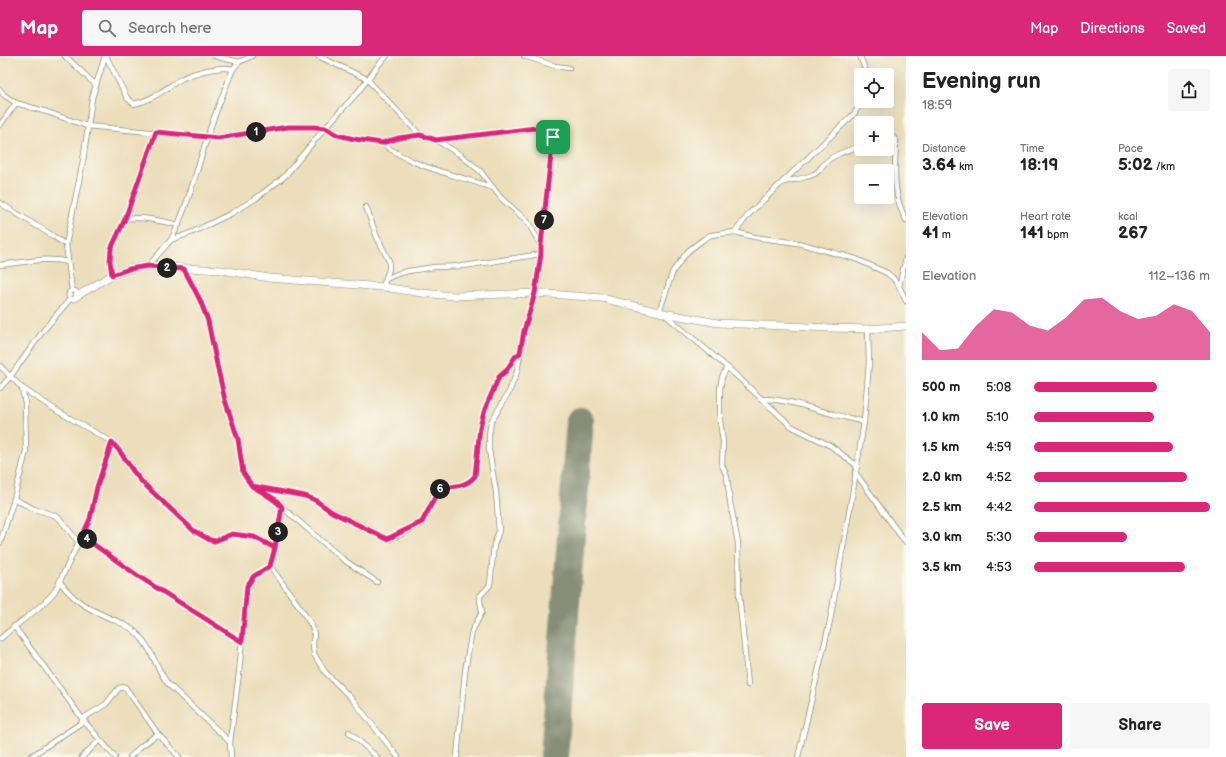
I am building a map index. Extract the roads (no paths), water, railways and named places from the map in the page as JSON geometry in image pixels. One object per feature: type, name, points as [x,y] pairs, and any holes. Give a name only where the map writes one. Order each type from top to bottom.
[{"type":"street","points":[[65,56],[96,85]]},
{"type":"street","points":[[73,295],[66,245],[83,161],[87,126],[96,85],[106,56]]},
{"type":"street","points":[[106,56],[127,98],[134,104],[149,99],[191,74],[217,68],[233,69]]},
{"type":"street","points":[[214,56],[239,62]]},
{"type":"street","points":[[148,266],[172,240],[179,225],[199,168],[207,137],[233,69],[239,62],[252,56]]},
{"type":"street","points":[[318,56],[367,79],[420,135]]},
{"type":"street","points":[[172,240],[193,232],[232,213],[255,199],[284,177],[325,128],[358,92],[387,56]]},
{"type":"street","points":[[524,56],[555,66],[569,68]]},
{"type":"street","points":[[860,56],[865,68]]},
{"type":"street","points":[[0,90],[4,95],[16,103],[54,114],[87,126],[218,138],[288,127],[325,128],[338,135],[382,143],[399,138],[420,135],[436,140],[459,154],[481,172],[501,198],[527,221],[541,245]]},
{"type":"street","points":[[0,125],[16,103]]},
{"type":"street","points":[[735,232],[749,214],[854,114],[858,108]]},
{"type":"street","points":[[436,140],[536,128],[553,130],[541,254],[535,293],[524,331],[517,372],[509,392],[491,422],[489,435],[489,450],[496,492],[499,531],[494,545],[490,585],[480,596],[482,612],[472,631],[465,672],[457,757]]},
{"type":"street","points":[[112,275],[110,261],[111,249],[125,219],[156,132]]},
{"type":"street","points":[[894,138],[896,141],[896,196],[900,209],[906,220]]},
{"type":"street","points":[[382,143],[406,159],[494,189]]},
{"type":"street","points":[[782,182],[816,174],[825,163],[833,157],[854,148]]},
{"type":"street","points":[[0,203],[66,245]]},
{"type":"street","points":[[366,207],[377,237],[389,261],[389,269],[383,287]]},
{"type":"street","points":[[125,219],[134,217],[146,218],[179,225]]},
{"type":"street","points":[[661,313],[673,271],[688,251],[711,235],[735,232],[754,237],[798,243],[856,259],[887,273],[893,278],[899,286],[906,301]]},
{"type":"street","points":[[386,280],[397,274],[408,271],[435,267],[470,265],[541,254]]},
{"type":"street","points":[[899,286],[906,258]]},
{"type":"street","points":[[0,265],[42,259],[68,262]]},
{"type":"street","points":[[0,388],[10,377],[43,331],[73,295],[112,275],[129,269],[148,266],[222,270],[269,278],[383,287],[454,296],[535,293],[602,298],[661,313],[718,323],[868,329],[906,326]]},
{"type":"street","points":[[184,269],[200,300],[208,321],[222,386],[238,439],[243,473],[252,486],[276,500],[282,507],[344,560],[377,582]]},
{"type":"street","points":[[661,313],[727,367],[791,426],[831,446],[856,465]]},
{"type":"street","points":[[798,757],[830,621],[852,496],[864,422],[869,364],[868,329]]},
{"type":"street","points":[[252,486],[305,496],[315,500],[332,512],[370,530],[385,539],[390,539],[420,524],[439,490],[466,484],[475,476],[480,427],[485,409],[499,377],[506,371],[515,357],[520,353]]},
{"type":"street","points":[[0,366],[22,388],[58,412],[112,442],[142,482],[194,531],[210,540],[215,541],[232,534],[254,537],[275,548]]},
{"type":"street","points":[[727,367],[722,378],[720,389],[720,420],[723,442],[722,465],[727,477],[738,543],[739,594],[748,685]]},
{"type":"street","points":[[0,543],[14,499],[26,451],[25,403],[22,388]]},
{"type":"street","points":[[762,400],[776,399],[796,403],[834,415],[864,422]]},
{"type":"street","points":[[0,638],[48,600],[60,582],[90,519],[97,487],[112,442]]},
{"type":"street","points":[[855,472],[906,542]]},
{"type":"street","points":[[14,499],[34,509],[59,518],[79,543]]},
{"type":"street","points":[[231,757],[230,742],[247,586],[254,576],[270,566],[275,548],[282,507]]},
{"type":"street","points":[[82,536],[138,576],[242,642]]},
{"type":"street","points":[[270,566],[300,606],[312,626],[314,634],[314,654],[325,672],[353,700],[398,757]]},
{"type":"street","points":[[60,582],[71,596],[81,604],[119,622],[137,634],[149,648],[162,677],[168,684],[230,742]]},
{"type":"street","points":[[14,626],[83,720],[115,757]]},
{"type":"street","points":[[30,757],[106,704],[119,688],[125,687],[158,734],[179,757]]},
{"type":"street","points":[[349,732],[377,757]]},
{"type":"street","points":[[130,757],[140,747],[158,734]]},
{"type":"street","points":[[82,757],[100,740]]}]
